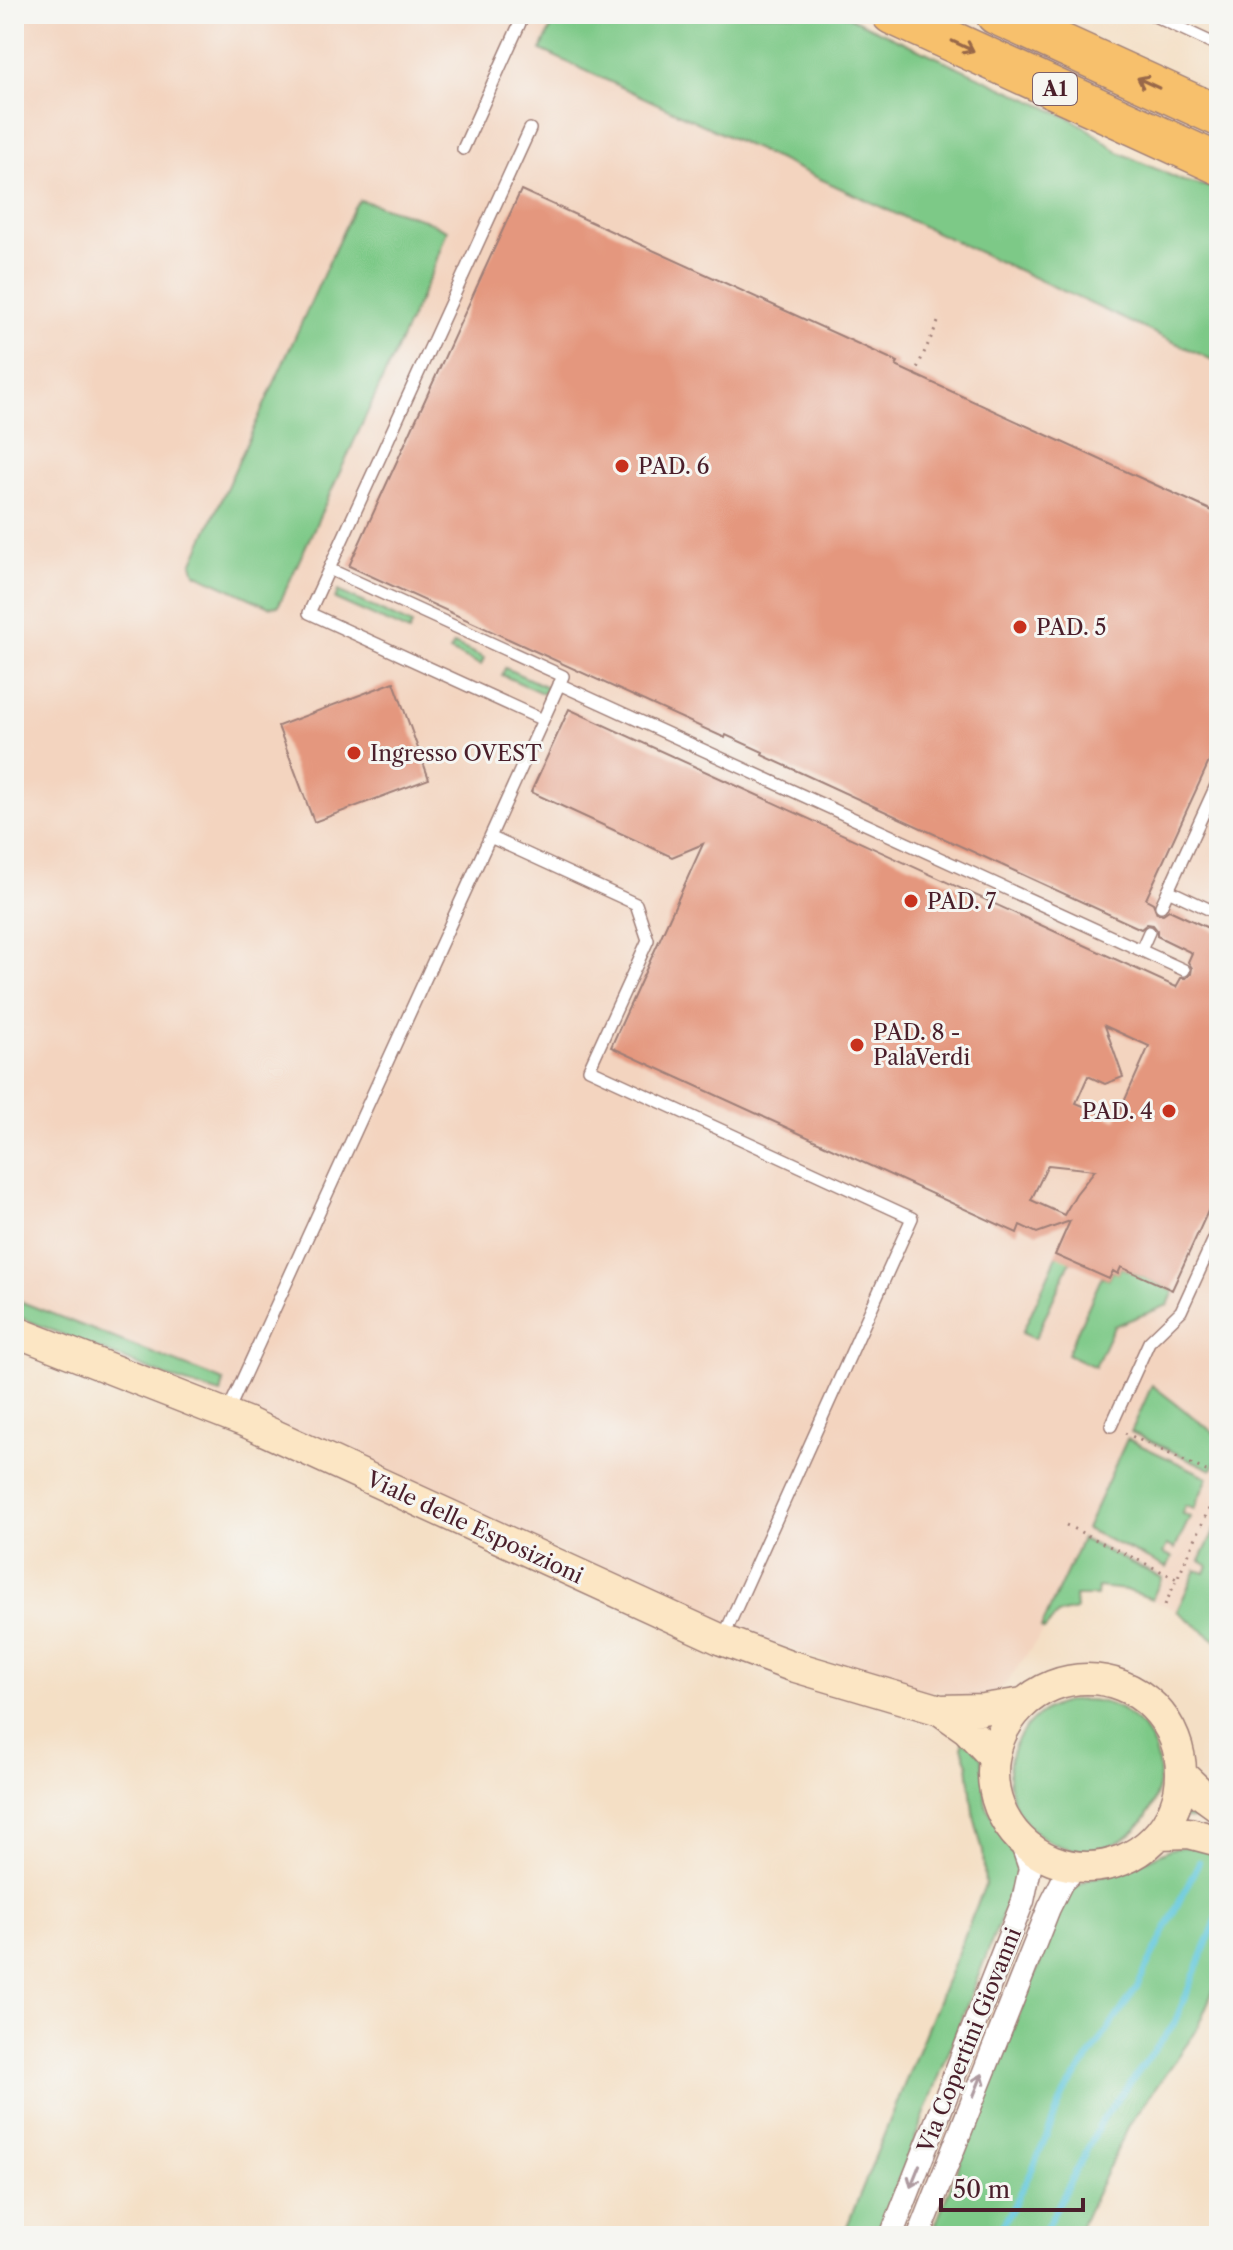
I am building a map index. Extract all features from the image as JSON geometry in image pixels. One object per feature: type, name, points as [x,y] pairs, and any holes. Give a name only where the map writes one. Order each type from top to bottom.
[{"type":"highway","name":"A1","points":[[892,14],[1219,164]]},
{"type":"highway","name":"A1","points":[[996,14],[1219,116]]},
{"type":"street","name":"Viale delle Esposizioni","points":[[14,1331],[227,1414],[722,1640],[789,1665],[940,1710],[983,1709],[1023,1703]]},
{"type":"street","name":"Viale delle Esposizioni","points":[[1096,1678],[1122,1685],[1144,1698],[1163,1716],[1179,1752],[1182,1775],[1177,1801],[1159,1834],[1139,1852],[1114,1864],[1078,1867],[1047,1859],[1021,1842],[1002,1816],[993,1785],[993,1756],[999,1735],[1023,1703],[1044,1688],[1069,1680],[1096,1678]]},
{"type":"street","name":"Viale delle Esposizioni","points":[[940,1710],[967,1729],[993,1756]]},
{"type":"street","points":[[1182,1775],[1219,1807]]},
{"type":"street","points":[[1159,1834],[1189,1833],[1219,1841]]},
{"type":"street","name":"Via Copertini Giovanni","points":[[891,2236],[1023,1901],[1030,1868],[1021,1842]]},
{"type":"street","name":"Via Copertini Giovanni","points":[[919,2236],[1049,1908],[1062,1882],[1078,1867]]},
{"type":"lane","points":[[463,149],[524,14]]},
{"type":"lane","points":[[1150,14],[1219,46]]},
{"type":"lane","points":[[530,129],[309,613],[543,720]]},
{"type":"lane","points":[[227,1414],[563,676],[329,569]]},
{"type":"lane","points":[[559,684],[1184,970]]},
{"type":"lane","points":[[1161,906],[1219,779]]},
{"type":"lane","points":[[490,837],[636,904],[648,940],[589,1069],[912,1218],[722,1640]]},
{"type":"lane","points":[[1168,890],[1219,914]]},
{"type":"lane","points":[[1141,950],[1149,932]]},
{"type":"lane","points":[[1111,1426],[1149,1342],[1181,1311],[1218,1234]]},
{"type":"path","points":[[914,375],[939,320]]},
{"type":"path","points":[[1111,1426],[1219,1477]]},
{"type":"path","points":[[1165,1605],[1219,1487]]},
{"type":"path","points":[[1066,1525],[1177,1579]]},
{"type":"shaded area","points":[[14,14],[557,14],[542,50],[1219,363],[1219,1643],[1190,1618],[1165,1605],[1126,1590],[1098,1587],[1097,1596],[1075,1596],[1076,1610],[1061,1612],[1052,1619],[996,1693],[974,1701],[933,1689],[932,1693],[752,1637],[173,1379],[14,1315]]},
{"type":"green space","points":[[557,14],[842,14],[1072,119],[1118,152],[1183,181],[1219,189],[1219,363],[541,50]]},
{"type":"green space","points":[[360,200],[420,218],[447,230],[433,270],[281,600],[278,606],[269,607],[195,573],[192,564],[354,207]]},
{"type":"green space","points":[[338,591],[412,625],[409,632],[335,599]]},
{"type":"green space","points":[[454,644],[484,658],[481,665],[450,651]]},
{"type":"green space","points":[[505,668],[547,687],[544,694],[502,675]]},
{"type":"green space","points":[[1061,1247],[1070,1262],[1035,1339],[1022,1333]]},
{"type":"green space","points":[[1121,1267],[1174,1291],[1168,1305],[1114,1326],[1095,1367],[1067,1354],[1102,1276],[1109,1279],[1113,1271],[1118,1273]]},
{"type":"green space","points":[[14,1299],[224,1381],[221,1394],[173,1379],[14,1315]]},
{"type":"green space","points":[[1152,1385],[1219,1437],[1219,1454],[1212,1470],[1131,1432]]},
{"type":"green space","points":[[1127,1439],[1208,1477],[1194,1509],[1185,1506],[1182,1513],[1190,1517],[1175,1549],[1167,1545],[1163,1553],[1172,1557],[1167,1568],[1086,1529]]},
{"type":"green space","points":[[1215,1529],[1219,1530],[1219,1643],[1177,1611],[1196,1570],[1205,1573],[1208,1566],[1200,1561]]},
{"type":"green space","points":[[1082,1539],[1162,1578],[1152,1599],[1126,1590],[1098,1587],[1097,1596],[1075,1596],[1076,1610],[1058,1614],[1044,1630],[1041,1628]]},
{"type":"green space","points":[[1084,1700],[1113,1705],[1137,1722],[1154,1746],[1159,1775],[1154,1804],[1137,1828],[1113,1845],[1084,1850],[1055,1845],[1031,1828],[1014,1804],[1009,1775],[1014,1746],[1031,1722],[1055,1705]]},
{"type":"green space","points":[[1219,1731],[1219,1788],[1210,1777]]},
{"type":"green space","points":[[963,1733],[982,1758],[986,1805],[1011,1848],[1018,1874],[877,2236],[843,2236],[985,1885],[983,1852],[973,1812],[968,1764],[962,1747]]},
{"type":"green space","points":[[1183,1789],[1215,1822],[1174,1816]]},
{"type":"green space","points":[[1188,1846],[1219,1853],[1219,1977],[1195,2033],[1129,2125],[1076,2236],[931,2236],[1067,1894],[1091,1878],[1126,1870],[1170,1849]]},
{"type":"building","points":[[521,190],[898,362],[896,366],[1219,514],[1219,740],[1146,899],[1153,903],[1157,913],[1163,914],[1169,910],[1219,933],[1219,1187],[1172,1290],[1121,1267],[1118,1274],[1113,1271],[1109,1279],[1055,1255],[1070,1221],[1037,1233],[1020,1225],[1017,1233],[611,1047],[703,844],[672,857],[531,792],[569,709],[1176,987],[1181,978],[1191,974],[1192,968],[1188,962],[1192,953],[1157,936],[1153,925],[1147,924],[1141,929],[762,755],[763,752],[726,735],[725,738],[349,566]],"holes":[[[1105,1026],[1149,1046],[1116,1120],[1076,1103],[1088,1076],[1105,1084],[1123,1077]],[[1048,1165],[1095,1170],[1064,1215],[1031,1200]]]},
{"type":"building","name":"Ingresso OVEST","points":[[394,682],[429,779],[314,822],[278,726]]},
{"type":"waterway","points":[[995,2236],[1033,2168],[1064,2094],[1137,1987],[1199,1862]]},
{"type":"waterway","points":[[1042,2236],[1103,2119],[1174,2024],[1219,1913]]},
{"type":"place","name":"PAD. 6","points":[[622,466]]},
{"type":"place","name":"PAD. 5","points":[[1020,627]]},
{"type":"place","name":"Ingresso OVEST","points":[[354,753]]},
{"type":"place","name":"PAD. 7","points":[[911,901]]},
{"type":"place","name":"PAD. 8 - PalaVerdi","points":[[857,1045]]},
{"type":"place","name":"PAD. 4","points":[[1169,1111]]}]
